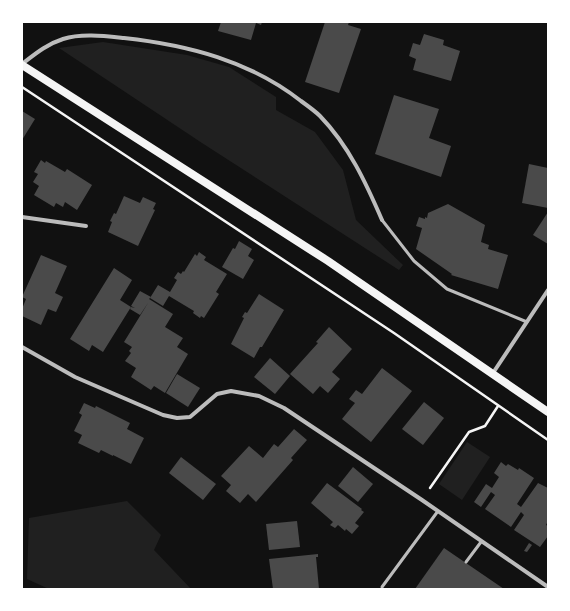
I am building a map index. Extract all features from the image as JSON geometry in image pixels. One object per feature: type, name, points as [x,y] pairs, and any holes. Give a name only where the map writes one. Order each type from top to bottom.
[{"type":"main road","points":[[22,64],[328,261],[548,412]]},
{"type":"street","points":[[22,64],[42,48],[64,39],[96,35],[145,40],[199,51],[247,68],[286,90],[320,115],[342,141],[367,185],[382,220]]},
{"type":"street","points":[[22,217],[86,226]]},
{"type":"street","points":[[492,373],[548,290]]},
{"type":"street","points":[[22,347],[75,377],[163,415],[177,418],[190,417],[218,394],[224,392],[231,391],[259,396],[284,408],[422,500],[548,587]]},
{"type":"lane","points":[[382,220],[414,261],[447,289],[527,322]]},
{"type":"lane","points":[[382,587],[438,511]]},
{"type":"lane","points":[[466,562],[481,542]]},
{"type":"path","points":[[22,87],[394,333],[548,440]]},
{"type":"path","points":[[422,500],[469,432],[485,426],[498,406]]},
{"type":"shaded area","points":[[103,42],[187,55],[229,67],[276,97],[276,110],[315,132],[343,170],[356,220],[403,265],[399,270],[202,143],[59,48]]},
{"type":"shaded area","points":[[467,442],[490,457],[462,500],[439,484]]},
{"type":"shaded area","points":[[127,501],[161,535],[154,550],[191,589],[49,589],[27,579],[29,518]]},
{"type":"building","points":[[221,22],[262,22],[261,25],[256,23],[251,40],[218,31]]},
{"type":"building","points":[[325,22],[349,22],[348,25],[361,29],[339,93],[305,82]]},
{"type":"building","points":[[424,34],[444,40],[443,45],[460,51],[451,81],[413,70],[416,59],[409,56],[413,43],[420,45]]},
{"type":"building","points":[[394,95],[439,109],[429,138],[451,146],[441,177],[375,154]]},
{"type":"building","points":[[22,111],[35,119],[22,140]]},
{"type":"building","points":[[41,160],[45,163],[46,161],[65,172],[67,169],[92,185],[77,210],[65,202],[63,207],[56,203],[54,207],[34,195],[39,186],[33,182],[38,174],[34,172]]},
{"type":"building","points":[[529,164],[548,168],[548,208],[522,203]]},
{"type":"building","points":[[124,196],[140,203],[143,197],[156,203],[153,209],[155,210],[138,246],[108,232],[112,222],[110,221],[114,213],[116,214]]},
{"type":"building","points":[[448,204],[485,225],[481,242],[489,245],[488,249],[508,255],[498,289],[451,275],[452,274],[416,249],[422,228],[416,226],[419,217],[425,219],[425,217],[427,218],[428,213]]},
{"type":"building","points":[[548,212],[548,244],[533,235]]},
{"type":"building","points":[[239,241],[252,249],[248,256],[254,260],[243,279],[222,267]]},
{"type":"building","points":[[199,252],[206,257],[204,260],[227,274],[216,292],[219,294],[204,318],[201,316],[200,318],[193,313],[194,311],[169,296],[163,306],[150,298],[158,285],[170,292],[177,280],[174,278],[178,272],[181,274],[183,271],[184,272],[195,254],[197,256]]},
{"type":"building","points":[[41,255],[67,266],[55,293],[63,297],[56,312],[48,309],[41,325],[22,316],[22,309],[26,299],[22,297]]},
{"type":"building","points":[[114,268],[132,280],[120,300],[131,307],[103,352],[92,345],[89,351],[70,339]]},
{"type":"building","points":[[140,291],[151,297],[149,299],[173,314],[165,327],[183,338],[177,347],[188,354],[165,393],[154,386],[151,390],[131,377],[136,368],[125,361],[131,353],[129,351],[132,347],[124,342],[148,303],[140,315],[130,309],[131,307],[135,308],[131,306]]},
{"type":"building","points":[[259,294],[284,310],[254,358],[231,344],[244,318],[242,317],[245,312],[247,313]]},
{"type":"building","points":[[329,327],[352,349],[332,372],[340,379],[328,393],[320,386],[313,394],[290,374],[318,343],[316,342]]},
{"type":"building","points":[[270,358],[290,376],[275,394],[254,377]]},
{"type":"building","points":[[382,368],[412,391],[371,442],[342,419],[355,403],[349,399],[356,390],[362,394]]},
{"type":"building","points":[[177,374],[200,388],[188,407],[166,393]]},
{"type":"building","points":[[424,402],[444,418],[423,445],[402,429]]},
{"type":"building","points":[[84,403],[95,408],[96,406],[130,423],[127,429],[144,438],[131,464],[101,450],[99,453],[78,443],[82,435],[74,431],[82,415],[79,413]]},
{"type":"building","points":[[294,429],[307,440],[291,458],[293,460],[256,502],[248,494],[240,503],[226,491],[231,485],[221,476],[249,446],[263,458],[274,444],[278,447]]},
{"type":"building","points":[[181,457],[216,484],[203,500],[169,473]]},
{"type":"building","points":[[501,462],[506,466],[508,464],[518,470],[519,468],[534,478],[517,504],[521,507],[538,483],[548,488],[548,521],[546,525],[548,526],[548,536],[540,547],[514,530],[524,515],[521,512],[511,527],[485,509],[495,495],[491,492],[481,507],[474,502],[486,484],[492,488],[499,477],[494,473]]},
{"type":"building","points":[[353,467],[373,484],[358,502],[338,486]]},
{"type":"building","points":[[327,483],[364,512],[355,523],[359,526],[352,534],[346,529],[345,531],[338,525],[335,528],[330,525],[333,522],[311,503]]},
{"type":"building","points":[[297,521],[300,547],[269,550],[266,524]]},
{"type":"building","points":[[529,543],[532,545],[527,552],[524,551]]},
{"type":"building","points":[[444,548],[504,589],[415,589]]},
{"type":"building","points":[[318,554],[318,557],[316,557],[319,589],[273,589],[269,559]]}]
